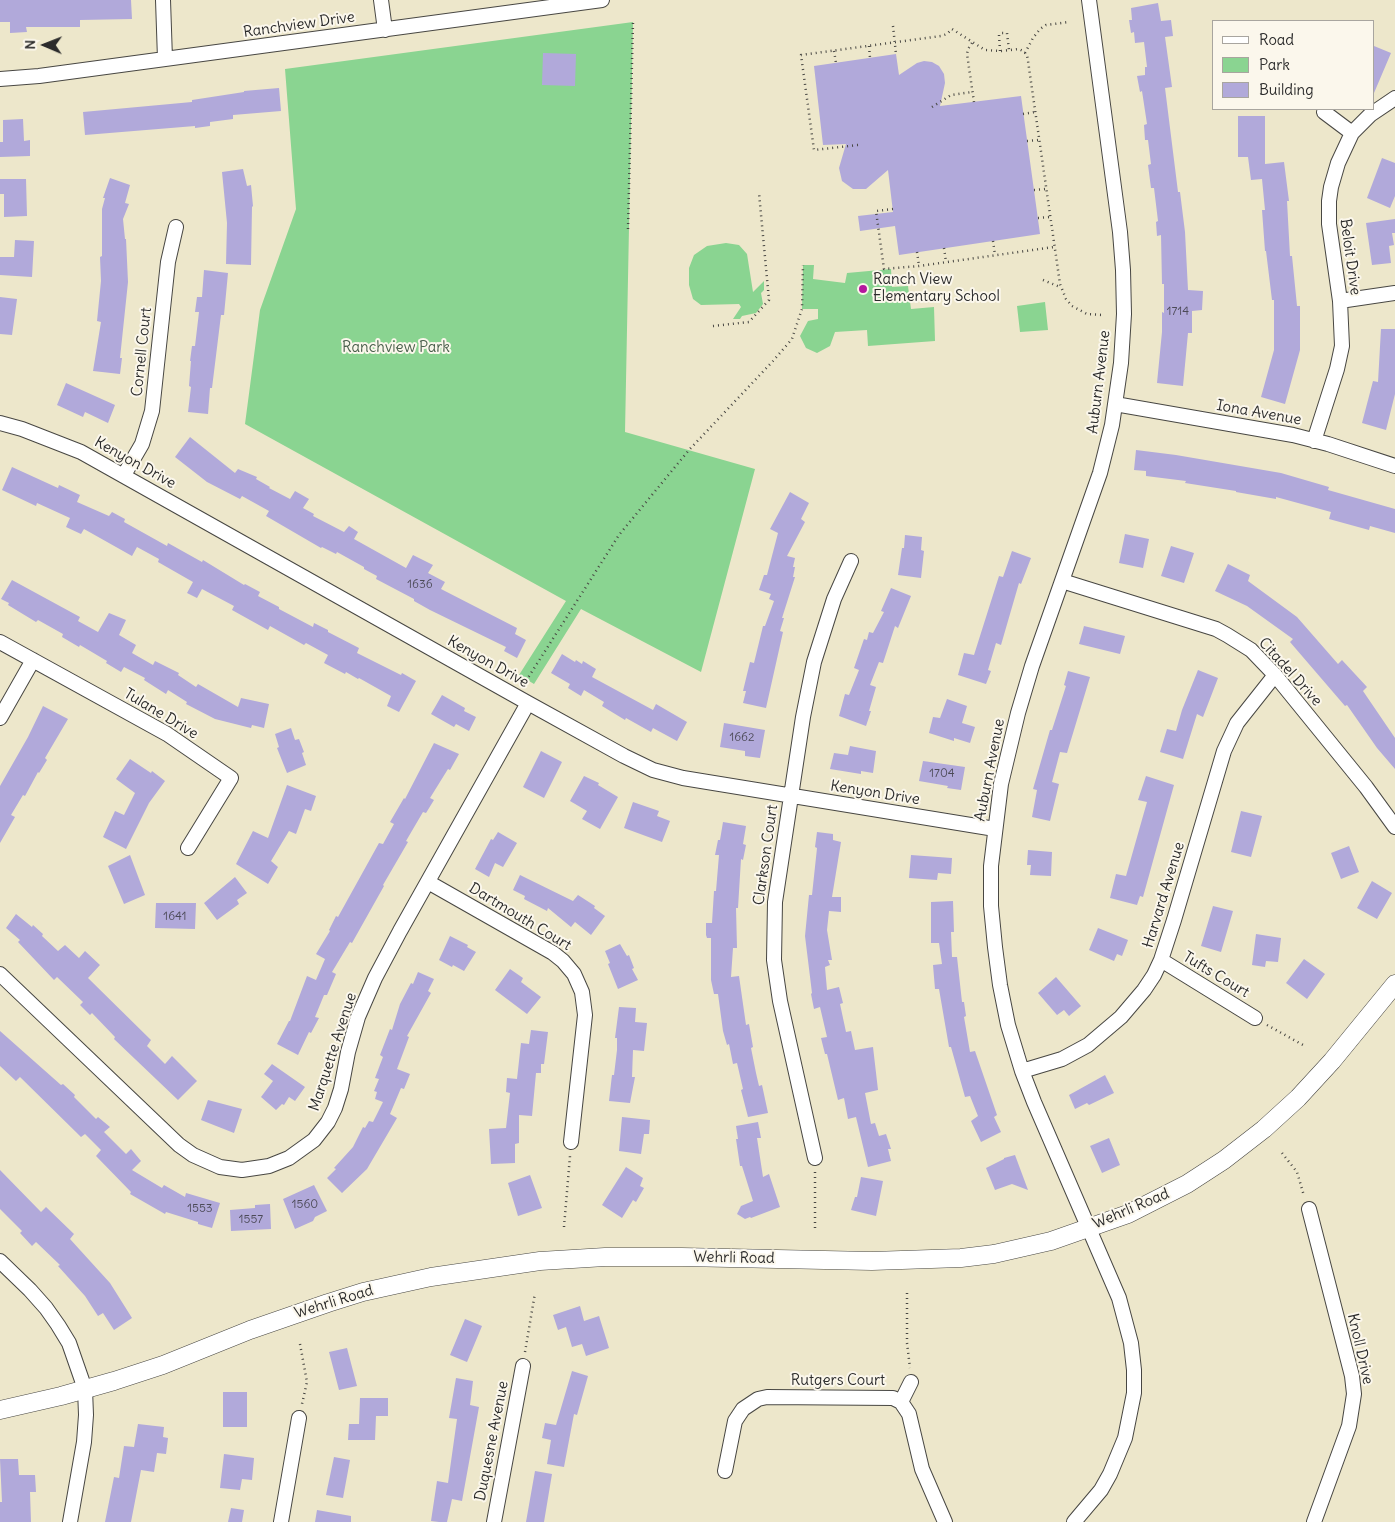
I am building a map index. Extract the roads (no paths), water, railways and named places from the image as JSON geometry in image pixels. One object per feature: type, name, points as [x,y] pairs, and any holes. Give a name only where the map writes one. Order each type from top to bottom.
[{"type":"street","points":[[163,0],[165,59]]},
{"type":"street","points":[[381,0],[385,30]]},
{"type":"street","name":"Ranchview Drive","points":[[0,79],[38,76],[602,0]]},
{"type":"street","name":"Auburn Avenue","points":[[1074,1522],[1095,1498],[1110,1474],[1125,1438],[1134,1393],[1131,1343],[1109,1272],[1034,1102],[1008,1025],[994,947],[991,866],[1001,784],[1018,713],[1032,666],[1100,473],[1112,425],[1121,363],[1124,270],[1089,0]]},
{"type":"street","name":"Beloit Drive","points":[[1314,441],[1337,369],[1342,346],[1340,301],[1329,224],[1329,201],[1338,163],[1352,133],[1370,115],[1395,98]]},
{"type":"street","points":[[1324,112],[1352,133]]},
{"type":"street","name":"Cornell Court","points":[[124,475],[142,444],[152,411],[168,262],[176,227]]},
{"type":"street","points":[[1340,301],[1395,293]]},
{"type":"street","name":"Iona Avenue","points":[[1115,404],[1293,435],[1395,466]]},
{"type":"street","name":"Kenyon Drive","points":[[0,422],[61,443],[124,475],[528,703],[653,770],[683,778],[995,829]]},
{"type":"street","name":"Clarkson Court","points":[[815,1158],[780,1001],[774,960],[774,902],[803,717],[814,662],[834,600],[851,561]]},
{"type":"street","name":"Citadel Drive","points":[[1062,581],[1216,629],[1251,650],[1275,675],[1366,787],[1395,827]]},
{"type":"street","name":"Tulane Drive","points":[[0,642],[167,734],[230,778],[188,848]]},
{"type":"street","points":[[0,718],[33,660]]},
{"type":"street","name":"Harvard Avenue","points":[[1022,1071],[1062,1058],[1088,1045],[1121,1017],[1144,990],[1155,973],[1161,960],[1224,751],[1237,723],[1275,675]]},
{"type":"street","name":"Marquette Avenue","points":[[0,974],[179,1145],[192,1155],[220,1166],[242,1170],[270,1166],[297,1154],[314,1140],[328,1122],[341,1089],[348,1052],[358,1017],[375,978],[528,703]]},
{"type":"street","name":"Dartmouth Court","points":[[428,882],[553,953],[574,974],[582,992],[585,1015],[571,1142]]},
{"type":"street","name":"Tufts Court","points":[[1161,960],[1255,1018]]},
{"type":"street","name":"Wehrli Road","points":[[0,1410],[85,1389],[163,1365],[250,1330],[328,1302],[431,1277],[540,1261],[604,1257],[872,1261],[961,1258],[994,1254],[1051,1241],[1128,1214],[1187,1184],[1224,1160],[1264,1129],[1298,1098],[1395,984]]},
{"type":"street","name":"Knoll Drive","points":[[1309,1209],[1352,1376],[1354,1394],[1349,1426],[1316,1521]]},
{"type":"street","points":[[0,1261],[30,1290],[58,1325],[69,1344],[85,1389],[84,1442],[70,1522]]},
{"type":"street","name":"Duquesne Avenue","points":[[494,1522],[523,1366]]},
{"type":"street","points":[[901,1402],[911,1382]]},
{"type":"street","name":"Rutgers Court","points":[[725,1470],[734,1420],[743,1409],[758,1399],[767,1397],[882,1396],[893,1398],[901,1402],[910,1414],[922,1469],[945,1522]]},
{"type":"street","points":[[281,1522],[299,1418]]},
{"type":"place","name":"Ranch View Elementary School","points":[[863,289]]},
{"type":"park label","name":"Ranchview Park","points":[[396,348]]}]
